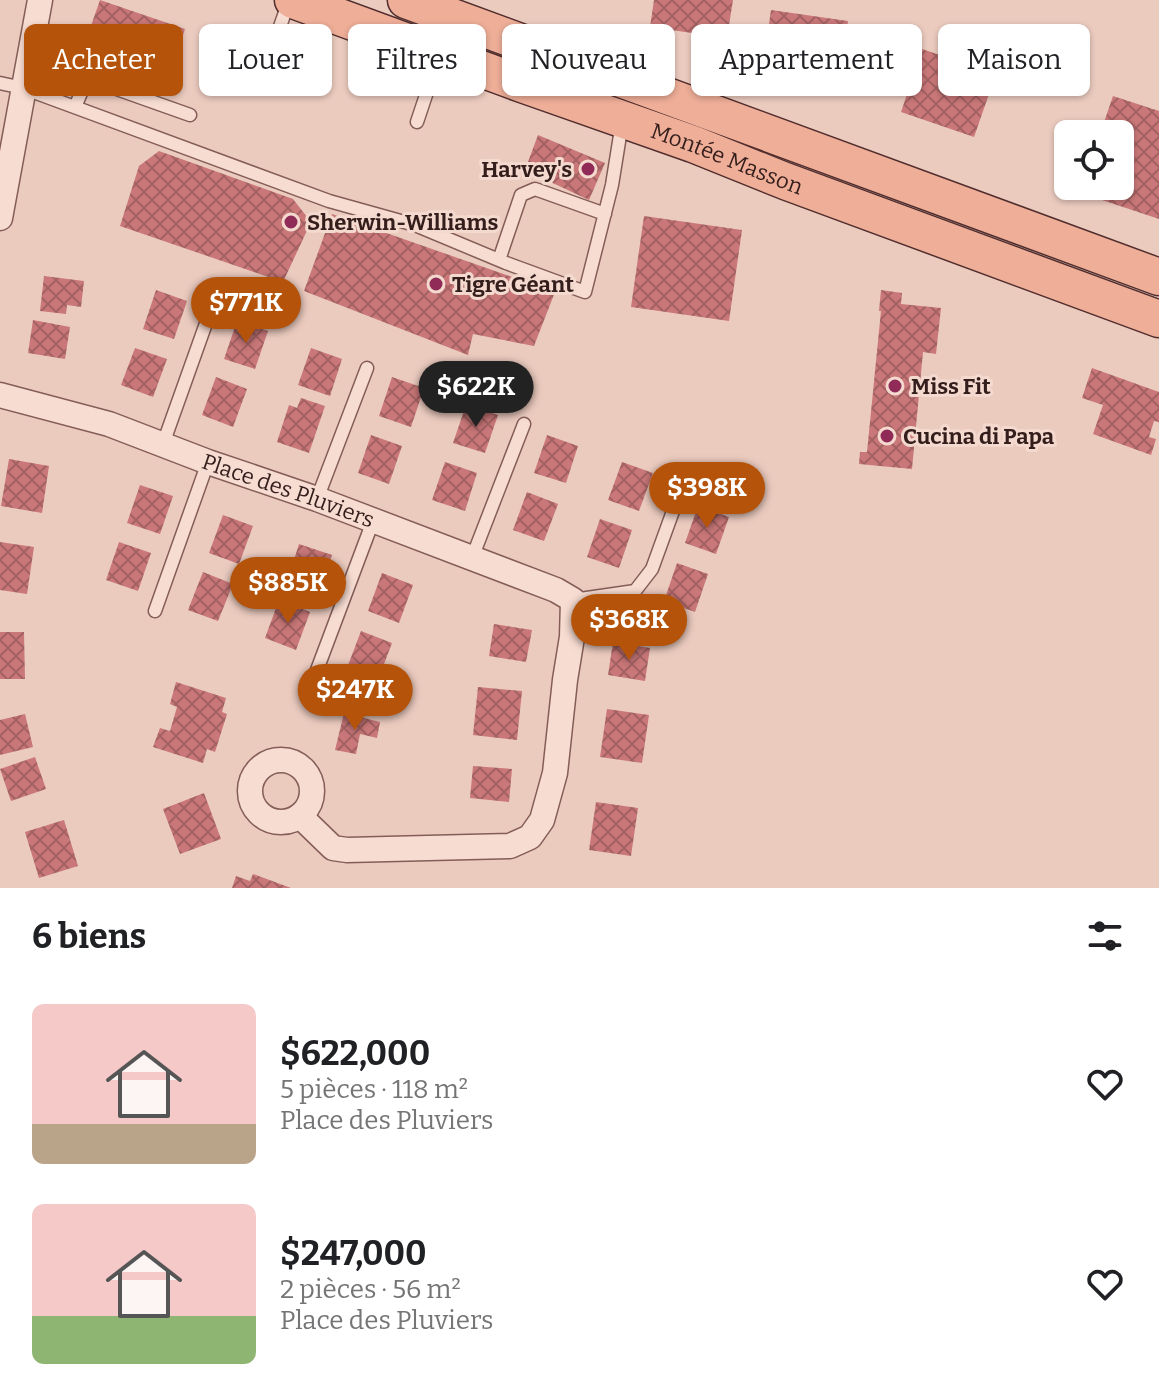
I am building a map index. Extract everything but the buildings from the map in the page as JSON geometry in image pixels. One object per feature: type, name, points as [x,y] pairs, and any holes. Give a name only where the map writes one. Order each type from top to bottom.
[{"type":"main road","name":"Montée Masson","points":[[291,0],[358,24]]},
{"type":"main road","name":"Montée Masson","points":[[406,0],[1159,277]]},
{"type":"main road","name":"Montée Masson","points":[[486,70],[1159,319]]},
{"type":"street","points":[[0,218],[12,86],[40,0]]},
{"type":"street","name":"Place des Pluviers","points":[[0,395],[109,424],[317,499],[556,590],[573,600]]},
{"type":"street","points":[[300,816],[333,848],[347,850],[510,846],[530,837],[542,820],[555,773],[572,637],[573,600]]},
{"type":"lane","points":[[282,24],[291,0]]},
{"type":"lane","points":[[75,107],[84,86],[97,82],[190,115]]},
{"type":"lane","points":[[12,86],[329,201],[415,225],[585,292],[612,185],[622,120]]},
{"type":"lane","points":[[417,122],[426,96]]},
{"type":"lane","points":[[499,260],[521,195],[535,189],[605,214]]},
{"type":"lane","points":[[163,444],[214,301]]},
{"type":"lane","points":[[317,499],[367,368]]},
{"type":"lane","points":[[472,558],[524,424]]},
{"type":"lane","points":[[155,611],[208,462]]},
{"type":"lane","points":[[573,600],[635,591],[652,569],[685,478]]},
{"type":"lane","points":[[317,670],[373,521]]},
{"type":"place","name":"Harvey's","points":[[588,169]]},
{"type":"place","name":"Sherwin-Williams","points":[[291,222]]},
{"type":"place","name":"Tigre Géant","points":[[436,284]]},
{"type":"place","name":"Miss Fit","points":[[895,386]]},
{"type":"place","name":"Cucina di Papa","points":[[887,436]]}]
